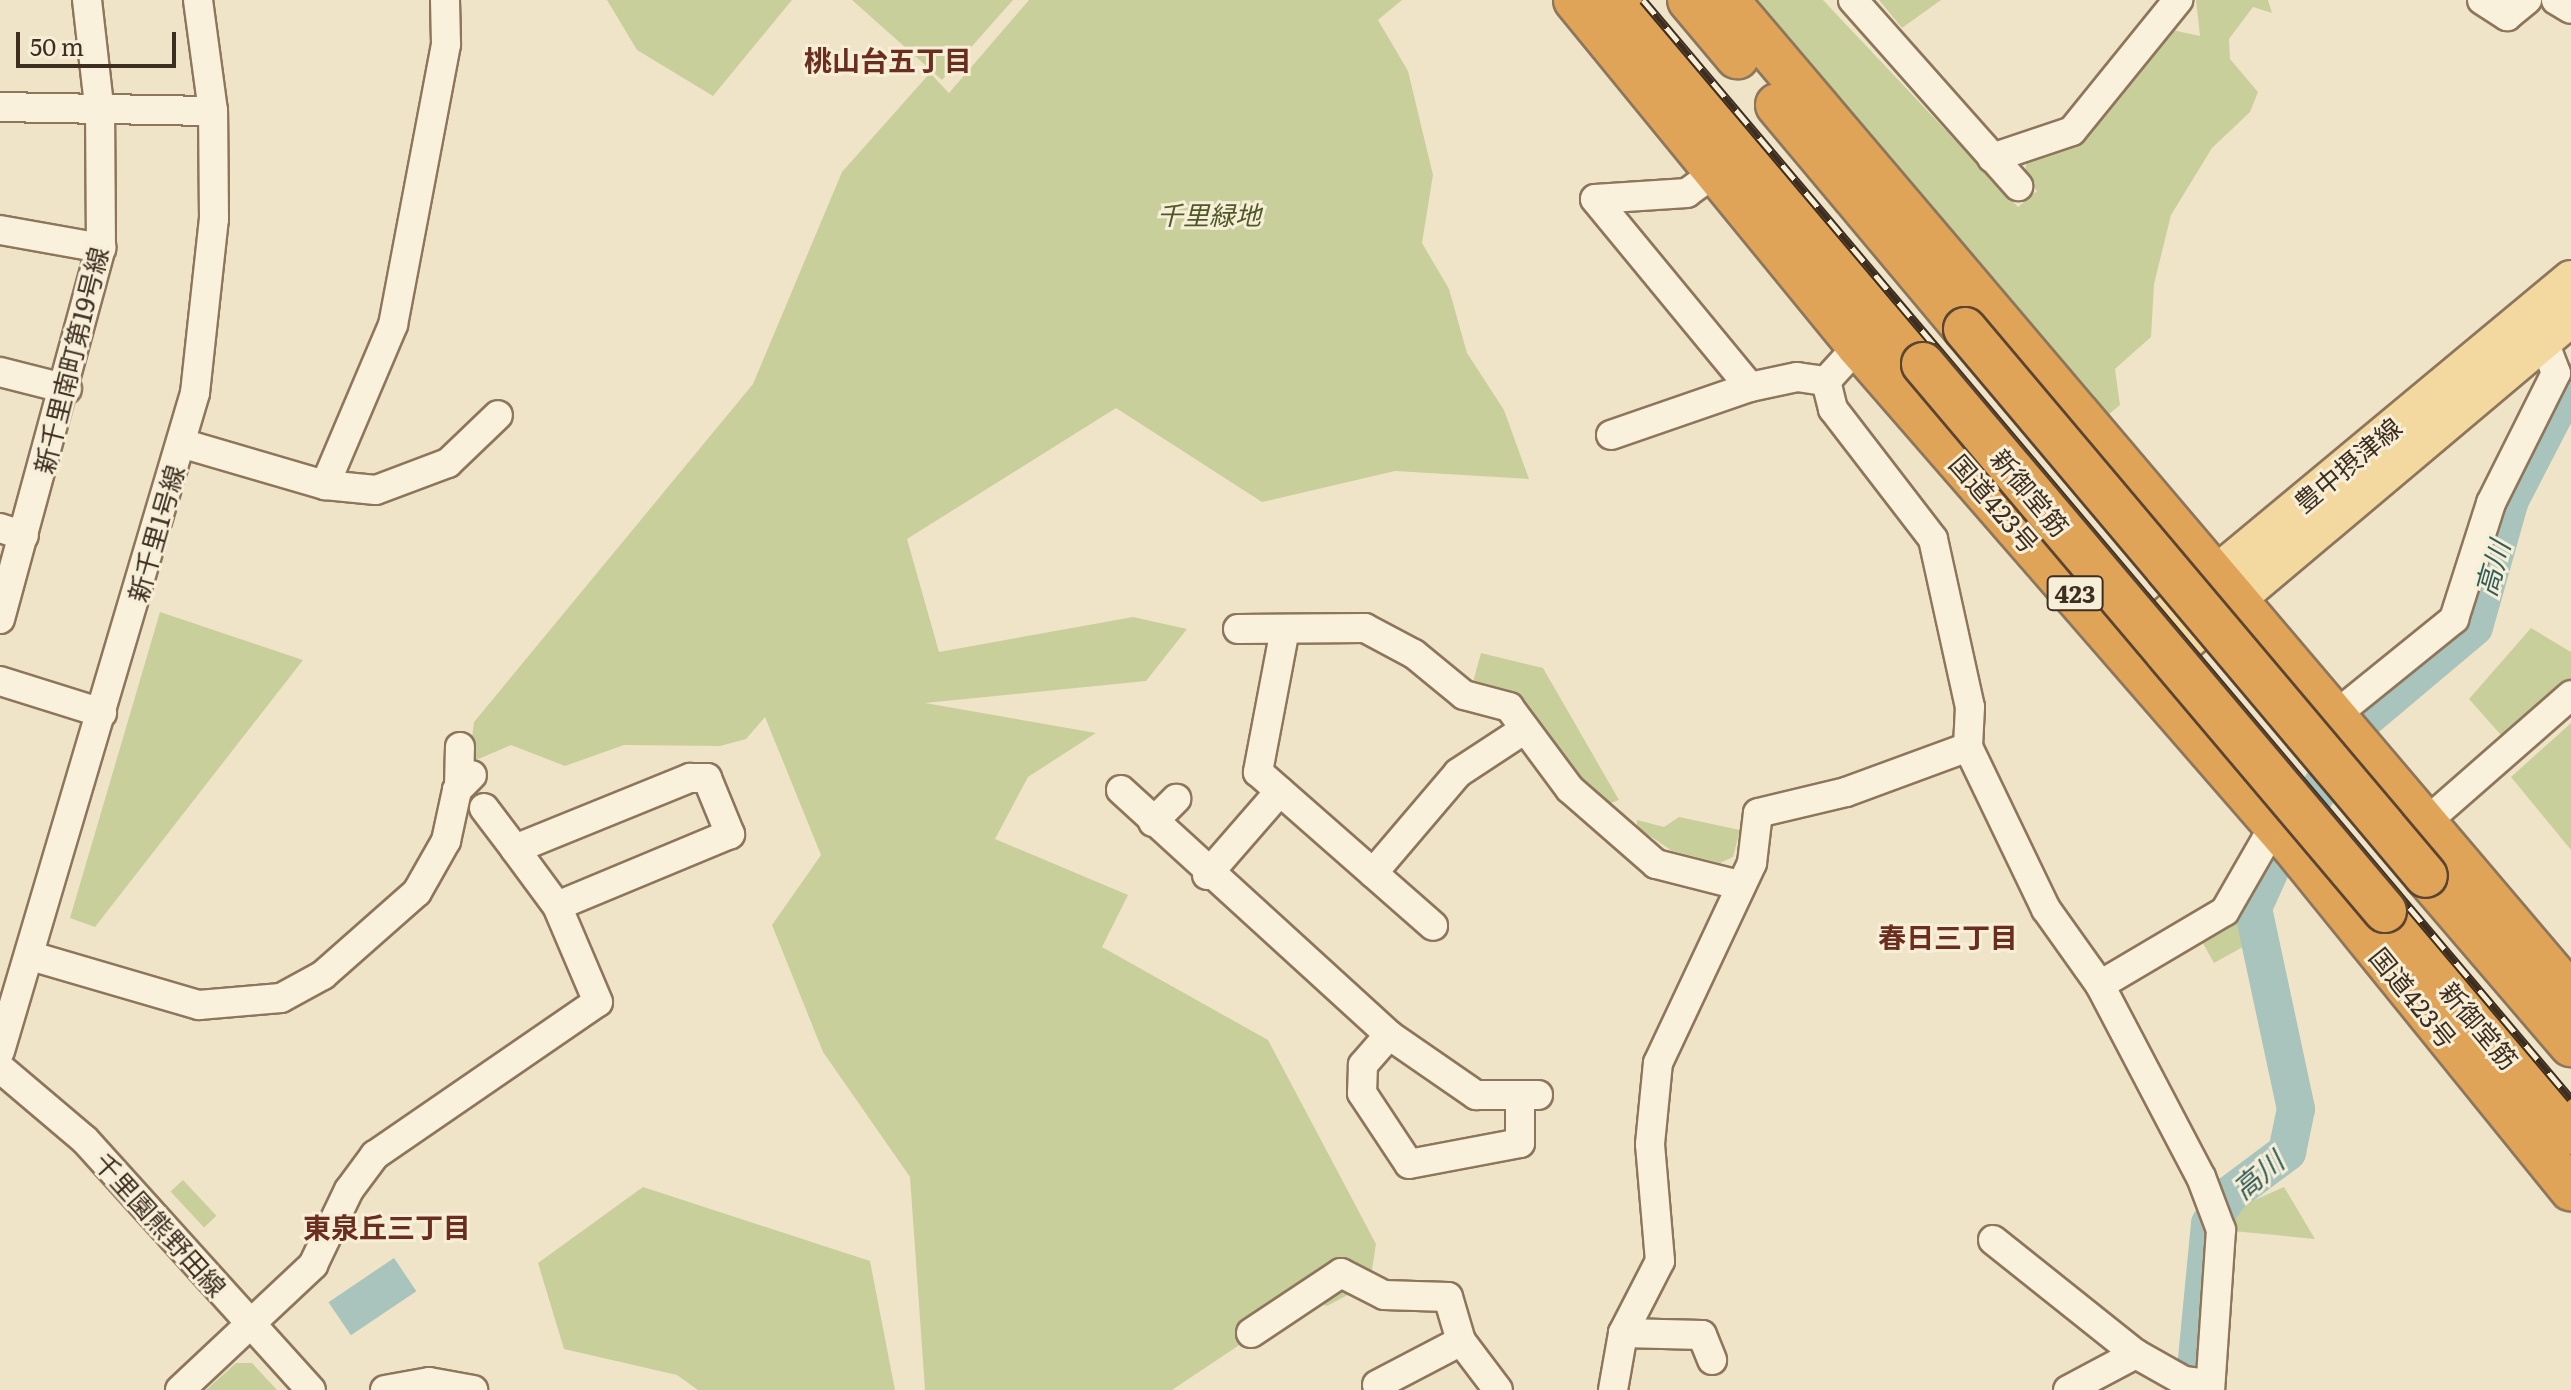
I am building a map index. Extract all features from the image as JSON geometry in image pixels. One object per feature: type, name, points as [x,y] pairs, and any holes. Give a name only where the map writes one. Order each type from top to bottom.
[{"type":"highway","name":"国道423号","points":[[1575,0],[1858,346],[2275,824],[2571,1189]]},
{"type":"highway","name":"新御堂筋","points":[[1614,0],[2571,1133]]},
{"type":"highway","name":"新御堂筋","points":[[1689,0],[2571,1045]]},
{"type":"highway","points":[[1727,0],[2571,995]]},
{"type":"main road","name":"豊中摂津線","points":[[2135,664],[2571,279]]},
{"type":"main road","name":"豊中摂津線","points":[[2224,588],[2571,318]]},
{"type":"street","name":"新千里南町第19号線","points":[[0,619],[12,532],[67,389],[101,248],[100,114],[87,0]]},
{"type":"street","name":"新千里1号線","points":[[0,1051],[31,956],[181,443],[214,261],[213,111],[198,0]]},
{"type":"street","points":[[325,485],[393,325],[446,44],[445,0]]},
{"type":"street","points":[[1853,0],[2018,186]]},
{"type":"street","points":[[1992,158],[2072,131],[2178,0]]},
{"type":"street","points":[[2482,0],[2507,16],[2527,0]]},
{"type":"street","points":[[2556,0],[2571,9]]},
{"type":"street","points":[[0,107],[100,114],[213,111]]},
{"type":"street","points":[[1717,171],[1687,193],[1595,199],[1750,387]]},
{"type":"street","points":[[0,230],[101,248]]},
{"type":"street","points":[[2333,717],[2454,619],[2491,503],[2556,373],[2544,342]]},
{"type":"street","points":[[1826,381],[1858,346]]},
{"type":"street","points":[[0,372],[67,389]]},
{"type":"street","points":[[1611,435],[1750,387],[1797,377],[1826,381]]},
{"type":"street","points":[[1826,381],[1833,409],[1933,539],[1970,707],[1968,747],[2046,909],[2100,985],[2221,1230],[2202,1385],[2136,1354],[1993,1240]]},
{"type":"street","points":[[181,443],[325,485],[376,490],[421,477],[462,453],[498,415]]},
{"type":"street","points":[[1238,629],[1365,628],[1414,654],[1464,695],[1509,707],[1570,789],[1656,864],[1739,885]]},
{"type":"street","points":[[1285,629],[1258,772],[1433,926]]},
{"type":"street","points":[[0,681],[102,713]]},
{"type":"street","points":[[2425,823],[2571,695]]},
{"type":"street","points":[[1373,873],[1458,773],[1525,729]]},
{"type":"street","points":[[180,1390],[320,1256],[349,1190],[375,1155],[598,1002],[557,906],[470,788],[460,747]]},
{"type":"street","points":[[1613,1390],[1623,1333],[1660,1261],[1650,1144],[1658,1063],[1739,885],[1752,863],[1758,813],[1846,792],[1968,747]]},
{"type":"street","points":[[515,849],[700,767],[730,834],[557,906]]},
{"type":"street","points":[[31,956],[199,1005],[281,998],[323,975],[417,892],[446,841],[470,788]]},
{"type":"street","points":[[1121,790],[1207,875],[1389,1035],[1476,1095],[1529,1095],[1520,1143],[1409,1164],[1362,1093],[1363,1065],[1389,1035]]},
{"type":"street","points":[[1207,875],[1280,791]]},
{"type":"street","points":[[1153,822],[1176,799]]},
{"type":"street","points":[[2100,985],[2225,911],[2275,824]]},
{"type":"street","name":"千里園熊野田線","points":[[0,1068],[85,1140],[311,1390]]},
{"type":"street","points":[[1251,1333],[1341,1273],[1372,1302],[1448,1297],[1461,1341],[1498,1390]]},
{"type":"street","points":[[1623,1333],[1702,1335],[1712,1360]]},
{"type":"street","points":[[1377,1385],[1461,1341]]},
{"type":"street","points":[[2068,1390],[2136,1354]]},
{"type":"street","points":[[385,1390],[429,1382],[473,1390]]},
{"type":"green space","points":[[607,0],[792,0],[713,96],[637,50]]},
{"type":"green space","points":[[852,0],[1013,0],[942,80]]},
{"type":"green space","name":"千里緑地","points":[[1029,0],[1402,0],[1378,20],[1408,71],[1433,175],[1422,243],[1449,289],[1467,353],[1504,410],[1529,479],[1395,471],[1262,502],[1116,408],[907,539],[939,652],[1133,617],[1187,629],[1146,681],[925,703],[1096,733],[1028,777],[995,839],[1128,895],[1102,947],[1268,1040],[1376,1244],[1370,1283],[1327,1306],[1307,1300],[1172,1390],[925,1390],[910,1177],[823,1052],[772,925],[821,855],[765,717],[746,739],[720,746],[624,745],[565,766],[511,745],[469,763],[474,722],[753,384],[842,172],[930,73],[949,93]]},
{"type":"green space","points":[[1758,0],[1823,0],[2018,207],[2037,191],[2025,176],[2027,155],[2168,29],[2200,36],[2196,0],[2268,0],[2272,13],[2253,7],[2229,39],[2230,59],[2258,92],[2250,112],[2212,148],[2171,215],[2154,284],[2151,337],[2115,369],[2120,405],[2108,415]]},
{"type":"green space","points":[[1879,0],[1941,0],[1902,28]]},
{"type":"green space","points":[[160,612],[303,660],[95,927],[70,918]]},
{"type":"green space","points":[[2531,628],[2571,652],[2571,681],[2508,743],[2469,699]]},
{"type":"green space","points":[[1481,653],[1543,668],[1619,800],[1611,803],[1583,783],[1522,700],[1472,686]]},
{"type":"green space","points":[[2571,723],[2571,850],[2511,777]]},
{"type":"green space","points":[[1679,817],[1740,830],[1733,857],[1720,863],[1672,851],[1637,827],[1637,820],[1664,827]]},
{"type":"green space","points":[[2242,913],[2250,943],[2214,963],[2200,938]]},
{"type":"green space","points":[[183,1180],[216,1216],[204,1227],[171,1192]]},
{"type":"green space","points":[[643,1187],[870,1261],[895,1390],[698,1390],[677,1375],[564,1349],[538,1263]]},
{"type":"green space","points":[[2284,1187],[2315,1239],[2233,1231],[2230,1211]]},
{"type":"green space","points":[[236,1363],[252,1363],[277,1390],[206,1390]]},
{"type":"water","points":[[394,1258],[416,1291],[351,1335],[329,1302]]},
{"type":"waterway","name":"高川","points":[[2366,718],[2474,627],[2510,500],[2571,382]]},
{"type":"waterway","name":"高川","points":[[2298,823],[2341,755]]},
{"type":"waterway","name":"高川","points":[[2194,1390],[2210,1224],[2228,1196],[2287,1152],[2296,1109],[2253,908],[2272,866]]},
{"type":"railway","points":[[1643,0],[2571,1099]]},
{"type":"district","name":"桃山台五丁目","points":[[888,59]]},
{"type":"district","name":"春日三丁目","points":[[1948,936]]},
{"type":"district","name":"東泉丘三丁目","points":[[387,1226]]}]
